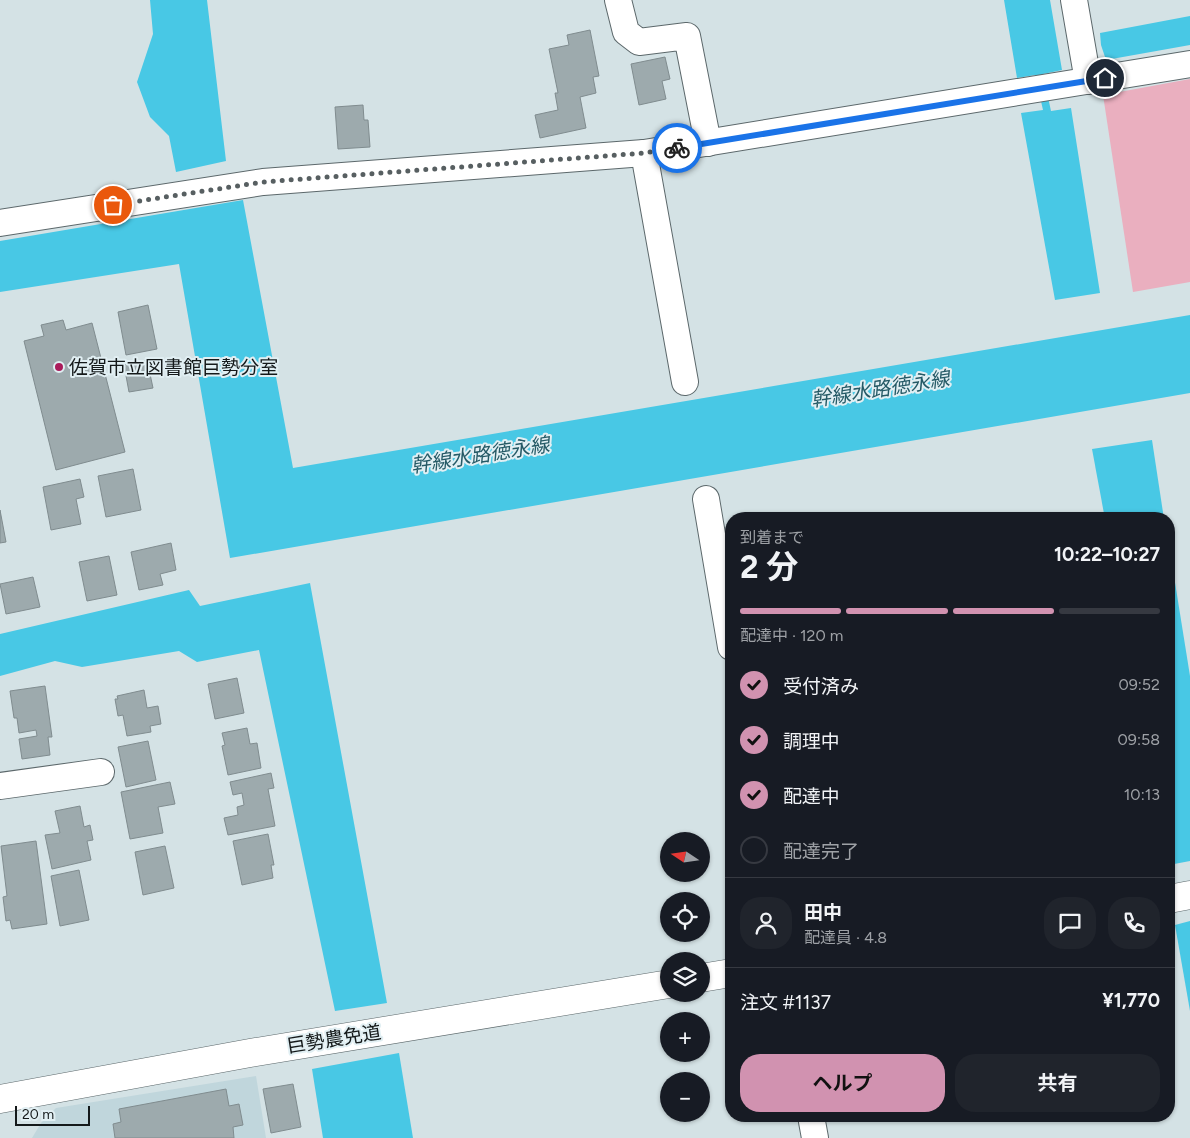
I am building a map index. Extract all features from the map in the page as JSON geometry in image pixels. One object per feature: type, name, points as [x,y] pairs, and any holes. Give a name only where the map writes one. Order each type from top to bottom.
[{"type":"street","points":[[618,0],[626,32],[639,42],[686,36],[708,143]]},
{"type":"street","points":[[1074,0],[1088,82]]},
{"type":"street","points":[[0,223],[263,182],[644,153],[1190,64]]},
{"type":"street","points":[[644,153],[685,382]]},
{"type":"street","points":[[706,499],[725,611]]},
{"type":"street","points":[[0,786],[101,772]]},
{"type":"street","points":[[1175,898],[1190,896]]},
{"type":"street","points":[[710,976],[725,974]]},
{"type":"street","name":"巨勢農免道","points":[[0,1099],[250,1053],[660,985]]},
{"type":"street","points":[[813,1122],[815,1138]]},
{"type":"shaded area","points":[[1190,79],[1190,282],[1133,292],[1103,95]]},
{"type":"shaded area","points":[[256,1076],[266,1138],[32,1138],[41,1123],[56,1108]]},
{"type":"water","points":[[150,0],[207,0],[226,161],[176,172],[169,136],[150,117],[137,82],[153,34]]},
{"type":"water","points":[[1004,0],[1050,0],[1062,70],[1043,74],[1051,111],[1071,108],[1100,293],[1055,300],[1021,113],[1043,110],[1035,75],[1017,78]]},
{"type":"water","points":[[1190,16],[1190,45],[1106,60],[1101,45],[1100,33]]},
{"type":"water","name":"幹線水路徳永線","points":[[243,200],[293,468],[1190,315],[1190,393],[230,558],[179,264],[0,292],[0,241]]},
{"type":"water","points":[[1152,440],[1163,512],[1104,512],[1092,449]]},
{"type":"water","points":[[1175,582],[1190,676],[1190,861],[1175,864]]},
{"type":"water","points":[[310,583],[387,1003],[335,1011],[259,650],[197,662],[179,651],[82,667],[55,661],[0,676],[0,634],[189,590],[200,606]]},
{"type":"water","points":[[1190,921],[1190,1011],[1175,925]]},
{"type":"water","points":[[399,1053],[413,1138],[323,1138],[312,1069]]},
{"type":"building","points":[[590,30],[599,76],[593,77],[596,93],[580,97],[586,128],[540,138],[535,115],[558,110],[555,93],[558,93],[549,49],[569,45],[567,35]]},
{"type":"building","points":[[665,57],[670,79],[662,81],[666,99],[639,105],[631,64]]},
{"type":"building","points":[[363,105],[364,120],[368,120],[370,147],[338,149],[335,107]]},
{"type":"building","points":[[148,305],[157,349],[126,355],[118,312]]},
{"type":"building","points":[[63,320],[66,330],[92,323],[125,452],[56,470],[24,341],[44,336],[41,325]]},
{"type":"building","points":[[147,360],[153,388],[129,392],[124,365]]},
{"type":"building","points":[[133,469],[141,510],[106,517],[98,476]]},
{"type":"building","points":[[80,479],[84,497],[76,499],[81,524],[51,530],[43,487]]},
{"type":"building","points":[[0,510],[6,542],[0,543]]},
{"type":"building","points":[[171,543],[176,570],[160,574],[163,585],[139,590],[131,552]]},
{"type":"building","points":[[109,556],[117,595],[87,601],[79,562]]},
{"type":"building","points":[[33,577],[40,607],[6,614],[0,584]]},
{"type":"building","points":[[237,678],[244,713],[215,719],[208,684]]},
{"type":"building","points":[[45,686],[52,737],[48,737],[50,755],[22,759],[19,739],[37,736],[36,730],[19,733],[17,718],[14,718],[10,691]]},
{"type":"building","points":[[144,690],[147,708],[158,706],[161,724],[150,726],[151,732],[127,736],[123,715],[118,716],[115,699],[118,699],[117,696]]},
{"type":"building","points":[[247,728],[250,744],[257,743],[261,768],[228,775],[222,746],[225,745],[222,733]]},
{"type":"building","points":[[148,741],[156,780],[126,787],[118,747]]},
{"type":"building","points":[[271,773],[274,788],[268,789],[275,826],[228,835],[224,818],[238,815],[237,807],[244,805],[242,793],[233,795],[230,782]]},
{"type":"building","points":[[170,782],[175,804],[158,807],[163,833],[130,839],[121,792]]},
{"type":"building","points":[[80,806],[84,827],[90,825],[93,840],[87,841],[91,860],[52,869],[45,835],[60,833],[55,811]]},
{"type":"building","points":[[268,834],[274,865],[271,865],[273,878],[242,885],[233,841]]},
{"type":"building","points":[[36,841],[47,924],[12,929],[10,920],[6,921],[3,897],[7,896],[1,846]]},
{"type":"building","points":[[165,846],[174,888],[143,895],[135,852]]},
{"type":"building","points":[[79,870],[89,920],[60,926],[51,876]]},
{"type":"building","points":[[293,1084],[301,1127],[271,1133],[263,1089]]},
{"type":"building","points":[[226,1089],[229,1106],[239,1104],[243,1125],[233,1127],[234,1138],[115,1138],[113,1124],[121,1122],[119,1109]]},
{"type":"way so far","points":[[113,205],[263,182],[451,166],[644,153],[677,148]]},
{"type":"place","name":"佐賀市立図書館巨勢分室","points":[[59,367]]},
{"type":"route","points":[[677,148],[1105,78]]}]
